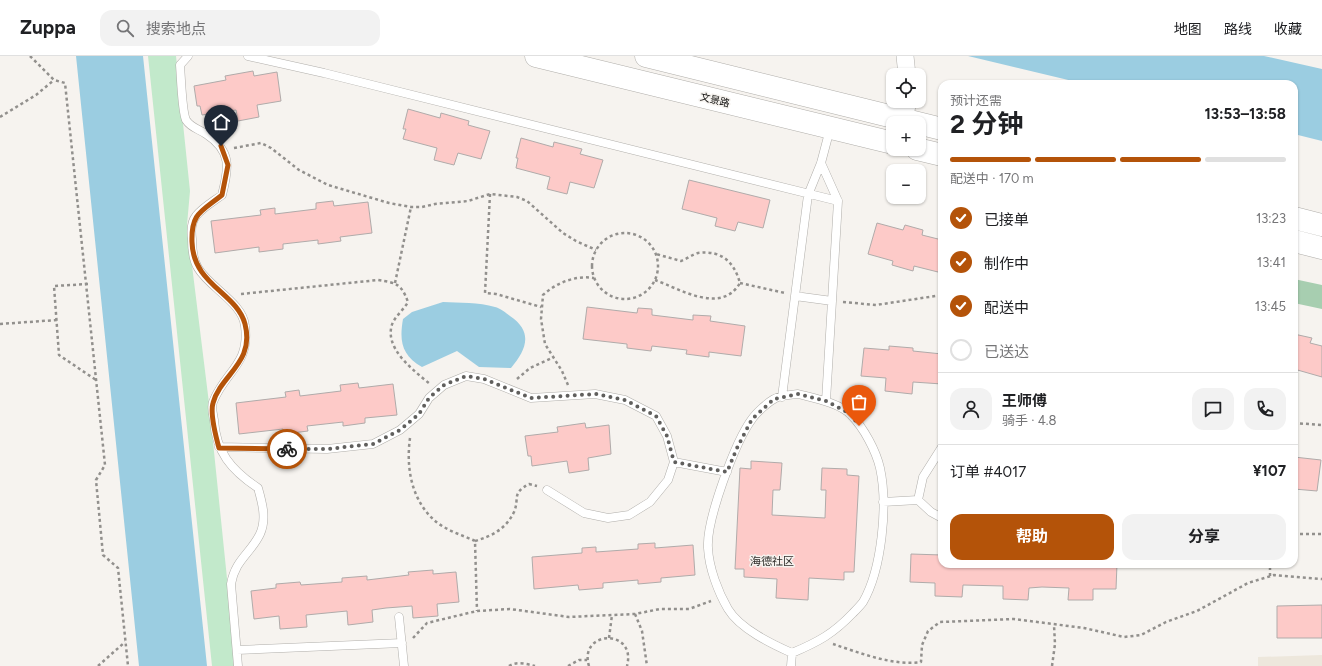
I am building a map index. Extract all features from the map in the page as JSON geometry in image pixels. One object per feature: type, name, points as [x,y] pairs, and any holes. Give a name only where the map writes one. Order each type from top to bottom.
[{"type":"main road","name":"文景路","points":[[536,56],[886,141]]},
{"type":"main road","points":[[646,56],[906,110],[938,127]]},
{"type":"main road","points":[[926,151],[938,154]]},
{"type":"main road","points":[[1298,219],[1322,225]]},
{"type":"main road","points":[[1298,242],[1322,248]]},
{"type":"street","points":[[905,56],[906,68]]},
{"type":"lane","points":[[188,56],[180,65],[185,119],[191,126],[221,146],[228,165],[222,195],[196,216],[191,226],[192,250],[198,268],[240,312],[245,324],[246,340],[241,360],[224,383],[212,403],[214,428],[219,448],[229,464],[245,479],[258,488],[264,517],[260,533],[233,573],[231,584],[238,666]]},
{"type":"lane","points":[[248,56],[324,73],[838,202]]},
{"type":"lane","points":[[782,397],[808,195],[821,163],[830,128]]},
{"type":"lane","points":[[821,163],[838,202],[826,401]]},
{"type":"lane","points":[[795,296],[832,301]]},
{"type":"lane","points":[[219,448],[327,449],[373,444],[400,430],[413,419],[429,398],[444,385],[466,376],[484,379],[531,398],[596,394],[625,400],[656,416],[667,436],[674,462],[668,480],[650,502],[629,515],[608,518],[584,513],[547,490]]},
{"type":"lane","points":[[798,394],[826,401],[851,414],[868,439],[880,467],[883,502],[882,531],[876,568],[863,602],[838,629],[821,640],[792,653],[770,643],[749,630],[728,610],[711,568],[708,548],[713,512],[737,448],[752,419],[774,399],[782,397],[798,394]]},
{"type":"lane","points":[[918,500],[923,477],[938,453]]},
{"type":"lane","points":[[674,462],[727,472]]},
{"type":"lane","points":[[883,502],[918,500],[931,512],[938,516]]},
{"type":"lane","points":[[399,617],[404,666]]},
{"type":"lane","points":[[237,650],[402,643]]},
{"type":"lane","points":[[791,666],[792,653]]},
{"type":"path","points":[[30,56],[54,80],[66,83],[88,284],[105,465],[96,480],[103,554],[118,568],[128,666]]},
{"type":"path","points":[[0,117],[36,95],[54,80]]},
{"type":"path","points":[[223,150],[261,143],[271,148],[298,170],[328,185],[375,199],[411,207],[468,201],[490,194],[517,197],[528,201],[563,233],[596,250]]},
{"type":"path","points":[[490,194],[485,293],[496,294],[541,307]]},
{"type":"path","points":[[395,283],[411,207]]},
{"type":"path","points":[[627,233],[638,236],[647,241],[655,254],[658,270],[655,280],[649,289],[640,296],[630,299],[618,299],[599,287],[594,278],[591,267],[596,250],[606,238],[616,234],[627,233]]},
{"type":"path","points":[[655,254],[681,261],[697,253],[716,254],[730,261],[736,270],[740,283],[736,290],[712,299],[697,297],[655,280]]},
{"type":"path","points":[[572,396],[562,371],[545,344],[542,333],[542,295],[552,286],[586,276],[594,278]]},
{"type":"path","points":[[224,296],[342,285],[378,280],[395,283],[403,288],[408,302],[394,321],[391,331],[392,344],[415,372],[438,390]]},
{"type":"path","points":[[740,283],[795,296]]},
{"type":"path","points":[[88,284],[54,286],[59,355],[97,380]]},
{"type":"path","points":[[832,301],[876,305],[938,296]]},
{"type":"path","points":[[0,324],[57,320]]},
{"type":"path","points":[[509,389],[514,381],[530,368],[554,357]]},
{"type":"path","points":[[413,419],[408,449],[408,465],[412,482],[422,506],[435,520],[475,541],[496,533],[505,525],[514,512],[516,494],[520,489],[529,484],[547,490]]},
{"type":"path","points":[[1298,423],[1322,426]]},
{"type":"path","points":[[1298,534],[1322,534]]},
{"type":"path","points":[[475,541],[478,611]]},
{"type":"path","points":[[1270,568],[1270,576]]},
{"type":"path","points":[[821,640],[885,660],[914,665],[921,662],[922,646],[928,631],[940,622],[1014,619],[1084,628],[1124,637],[1141,635],[1166,622],[1197,611],[1248,583],[1270,576],[1299,576],[1322,579]]},
{"type":"path","points":[[402,643],[411,640],[427,623],[478,611],[510,609],[569,617],[635,614],[660,609],[689,609],[723,597]]},
{"type":"path","points":[[635,614],[642,631],[647,666]]},
{"type":"path","points":[[609,638],[612,615]]},
{"type":"path","points":[[1052,666],[1055,644],[1054,625]]},
{"type":"path","points":[[589,666],[587,660],[588,653],[596,641],[609,638],[615,639],[625,647],[628,659],[627,666]]},
{"type":"path","points":[[98,666],[125,642]]},
{"type":"path","points":[[568,666],[579,660],[587,660]]},
{"type":"path","points":[[509,666],[512,664],[524,664],[535,666]]},
{"type":"shaded area","points":[[1322,655],[1322,666],[1258,666],[1258,657]]},
{"type":"green space","points":[[148,56],[176,56],[190,191],[187,225],[209,403],[236,666],[212,666]]},
{"type":"green space","points":[[1298,280],[1322,285],[1322,309],[1298,304]]},
{"type":"water","points":[[76,56],[143,56],[207,666],[139,666]]},
{"type":"water","points":[[968,56],[1264,56],[1322,69],[1322,141],[1298,135],[1298,80],[1068,80]]},
{"type":"water","points":[[443,302],[489,305],[499,308],[518,322],[525,335],[524,348],[521,355],[511,368],[479,367],[457,351],[422,367],[410,358],[406,353],[402,341],[401,335],[403,319],[412,312]]},
{"type":"building","points":[[253,71],[254,76],[277,72],[281,101],[257,105],[259,117],[238,121],[236,110],[202,115],[200,106],[197,106],[194,86],[226,80],[225,76]]},
{"type":"building","points":[[408,109],[440,118],[441,113],[469,121],[468,125],[490,131],[481,159],[458,153],[454,165],[434,160],[437,148],[403,139],[406,129],[403,129]]},
{"type":"building","points":[[521,138],[553,147],[554,142],[582,149],[580,154],[603,160],[594,188],[570,182],[567,194],[547,189],[550,177],[516,168],[518,158],[516,158]]},
{"type":"building","points":[[689,180],[770,200],[763,228],[738,222],[735,231],[715,226],[717,218],[682,209]]},
{"type":"building","points":[[333,201],[334,206],[368,202],[372,233],[340,237],[341,241],[318,244],[318,240],[283,244],[283,249],[259,252],[259,247],[215,253],[211,221],[261,215],[260,210],[275,208],[275,214],[316,209],[316,203]]},
{"type":"building","points":[[877,223],[903,230],[905,225],[923,230],[922,235],[938,239],[938,272],[914,266],[913,271],[892,265],[893,261],[868,254]]},
{"type":"building","points":[[587,307],[637,313],[638,308],[652,309],[652,315],[693,320],[693,315],[711,316],[710,321],[745,326],[741,356],[709,352],[709,357],[686,354],[687,350],[652,346],[651,351],[627,348],[627,344],[583,339]]},
{"type":"building","points":[[1298,335],[1312,338],[1310,343],[1322,346],[1322,377],[1298,370]]},
{"type":"building","points":[[889,346],[913,348],[913,351],[938,354],[938,384],[913,382],[912,394],[885,391],[886,378],[861,376],[864,348],[889,350]]},
{"type":"building","points":[[358,383],[359,388],[393,384],[397,415],[365,418],[365,423],[343,426],[343,422],[307,426],[308,431],[284,434],[283,429],[239,434],[236,403],[286,397],[285,392],[299,390],[300,396],[341,391],[340,385]]},
{"type":"building","points":[[585,423],[586,428],[609,425],[611,454],[588,458],[589,470],[569,473],[567,461],[532,466],[531,456],[528,456],[525,436],[558,432],[557,427]]},
{"type":"building","points":[[1298,457],[1321,460],[1317,491],[1298,489]]},
{"type":"building","points":[[751,461],[782,463],[780,490],[773,490],[772,515],[825,518],[826,490],[821,490],[822,468],[847,469],[847,475],[859,476],[854,572],[844,572],[844,580],[809,578],[808,600],[776,598],[777,579],[744,577],[744,569],[735,569],[740,468],[751,469]]},
{"type":"building","points":[[655,543],[655,548],[693,545],[695,575],[661,578],[661,582],[638,584],[638,580],[603,583],[603,588],[579,590],[578,585],[534,589],[532,557],[582,553],[582,548],[596,547],[596,552],[638,549],[638,544]]},
{"type":"building","points":[[911,554],[938,555],[938,568],[1117,568],[1116,589],[1093,589],[1093,600],[1068,600],[1069,588],[1042,587],[1029,588],[1028,600],[1003,599],[1003,586],[963,585],[962,597],[935,596],[935,583],[910,582]]},
{"type":"building","points":[[433,570],[433,574],[456,572],[459,602],[437,604],[438,616],[413,618],[412,606],[386,608],[372,610],[373,622],[348,625],[347,611],[306,615],[307,627],[280,629],[279,616],[254,619],[251,591],[276,588],[276,584],[300,582],[301,585],[342,582],[342,578],[367,576],[367,580],[409,575],[408,572]]},
{"type":"building","points":[[1322,605],[1322,638],[1277,638],[1277,606]]},
{"type":"way so far","points":[[287,449],[327,449],[373,444],[400,430],[419,414],[429,398],[444,385],[466,376],[484,379],[531,398],[596,394],[625,400],[656,416],[667,436],[674,462],[727,472],[752,419],[774,399],[798,394],[826,401],[851,414],[859,426]]},
{"type":"district","name":"海德社区","points":[[772,561]]},
{"type":"route","points":[[221,146],[228,165],[222,195],[196,216],[191,226],[192,250],[198,268],[240,312],[245,324],[246,340],[241,360],[224,383],[212,403],[214,428],[219,448],[287,449]]}]
